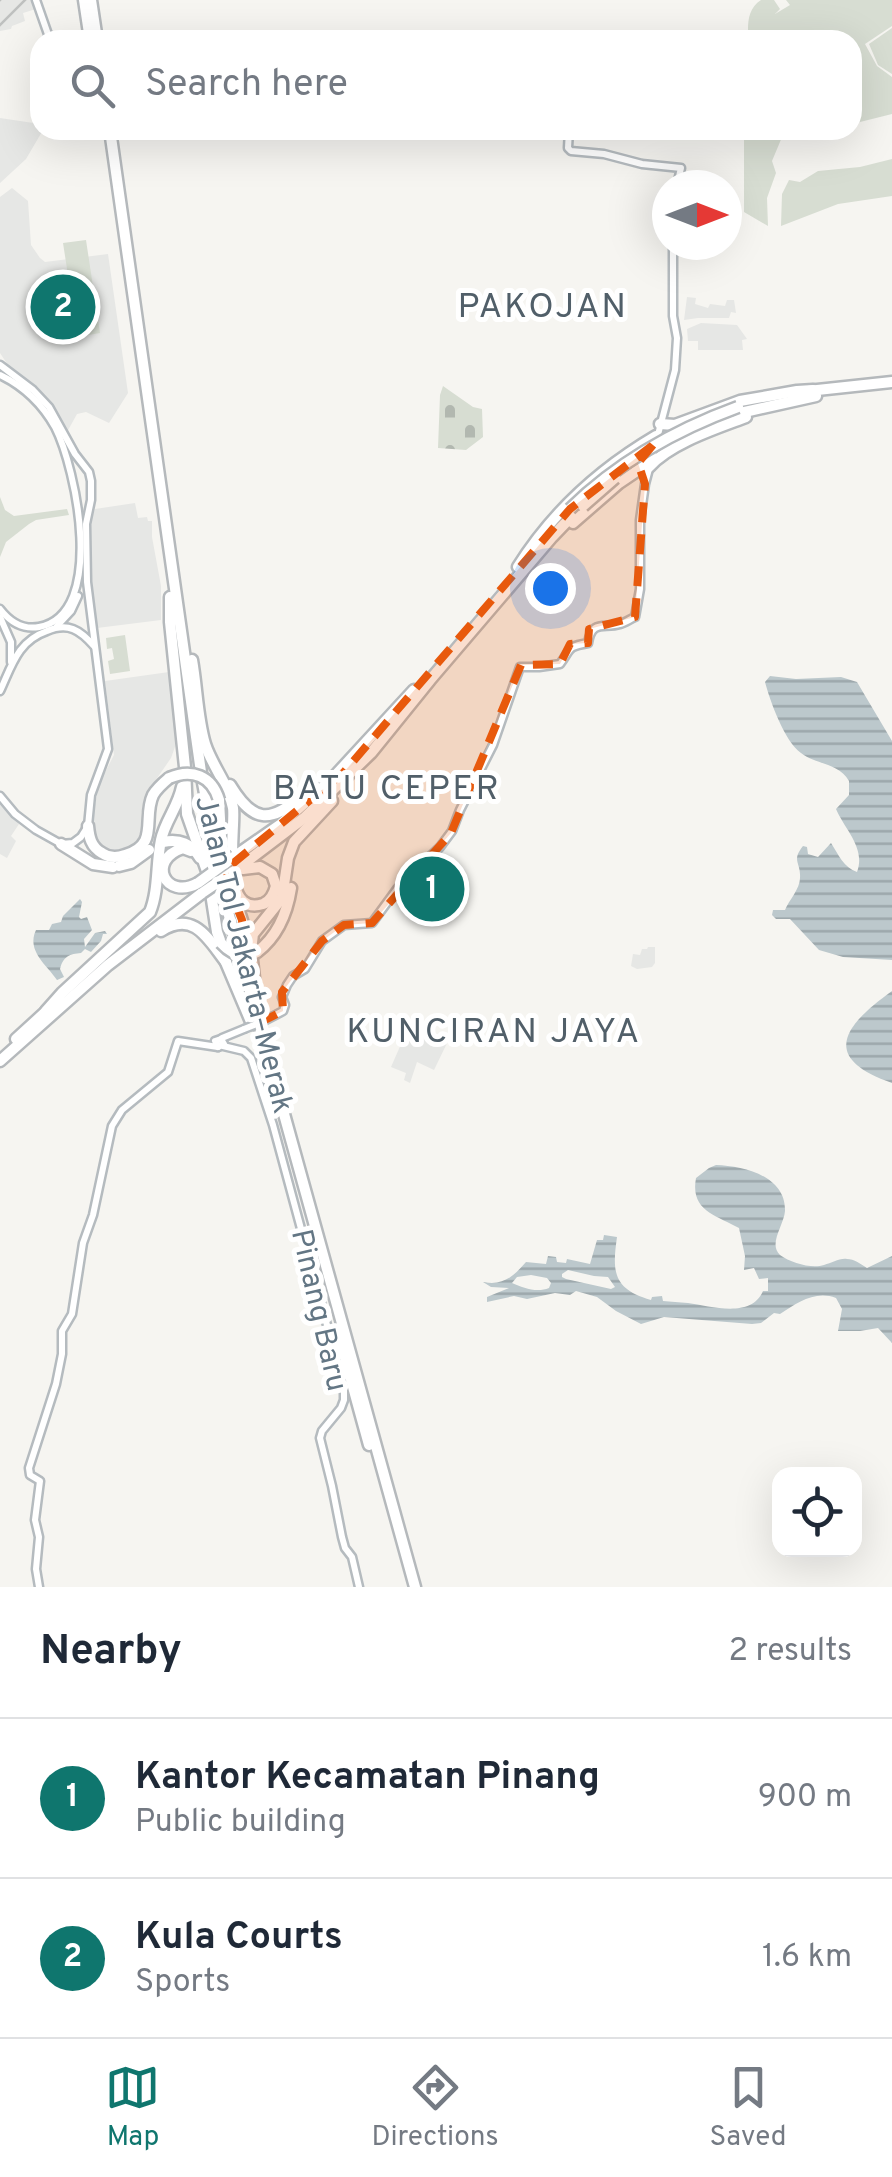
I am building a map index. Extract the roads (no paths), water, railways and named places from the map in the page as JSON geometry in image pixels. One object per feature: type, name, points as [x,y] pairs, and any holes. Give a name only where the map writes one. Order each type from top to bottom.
[{"type":"highway","points":[[88,0],[92,30]]},
{"type":"highway","name":"Jalan Tol Jakarta–Merak","points":[[107,140],[204,828],[224,920],[412,1587]]},
{"type":"highway","points":[[0,1062],[114,953],[328,796],[371,753],[523,566],[632,474],[654,445],[678,424],[740,401],[798,390],[888,386]]},
{"type":"highway","points":[[739,410],[888,386]]},
{"type":"highway","points":[[236,865],[346,763],[573,511],[620,474],[699,429],[739,410],[813,390]]},
{"type":"highway","points":[[523,566],[530,548],[567,504],[605,469],[654,445],[720,427],[784,402]]},
{"type":"highway","points":[[632,474],[641,473],[645,484]]},
{"type":"highway","points":[[172,594],[194,670],[203,736],[232,804],[230,862],[236,888],[246,901],[256,904],[274,895],[276,881],[270,872],[257,866],[236,865]]},
{"type":"highway","points":[[172,594],[187,814],[208,874],[217,932],[228,950],[250,956],[258,952],[284,918],[291,891],[293,853],[304,830]]},
{"type":"highway","name":"Jalan Tol Jakarta–Merak","points":[[172,594],[210,826],[256,1023]]},
{"type":"highway","points":[[236,865],[324,791],[361,754],[414,690]]},
{"type":"highway","points":[[256,1023],[252,937],[282,898],[290,849],[362,769],[393,727]]},
{"type":"highway","points":[[203,736],[239,800],[260,815],[284,811],[346,763]]},
{"type":"highway","points":[[44,1018],[91,966],[146,918],[153,906],[161,840],[182,790],[182,743]]},
{"type":"highway","points":[[88,826],[91,842],[103,854],[116,857],[134,852],[148,834],[150,804],[169,778],[187,773],[202,776],[213,786],[219,800],[223,867],[238,903],[245,936],[247,985]]},
{"type":"highway","points":[[155,891],[154,805],[158,788]]},
{"type":"highway","points":[[163,842],[190,845],[199,857],[212,934],[256,1023]]},
{"type":"highway","points":[[61,844],[91,863],[116,866],[133,862],[148,850]]},
{"type":"highway","points":[[200,891],[173,886],[164,878],[162,864],[171,852],[182,848],[194,853],[202,868]]},
{"type":"highway","points":[[0,1053],[172,924],[198,928],[226,962]]},
{"type":"main road","points":[[36,0],[46,30]]},
{"type":"main road","points":[[568,140],[571,152],[606,154],[680,170]]},
{"type":"main road","points":[[39,1587],[34,1520],[40,1481],[30,1475],[28,1468],[56,1383],[62,1331],[72,1314],[82,1243],[92,1217],[112,1126],[122,1110],[168,1072],[178,1041],[220,1044],[285,1009],[284,990],[305,969],[322,941],[343,925],[372,924],[397,889],[451,833],[493,745],[520,666],[560,664],[574,644],[587,643],[595,628],[620,624],[635,616],[645,484],[674,378],[673,260]]},
{"type":"main road","points":[[2,370],[49,418],[64,448],[82,544],[78,612],[87,610],[88,595],[85,474],[76,472],[72,485]]},
{"type":"main road","points":[[2,370],[42,398],[89,472],[92,491],[87,512]]},
{"type":"main road","points":[[0,609],[22,626],[37,628],[53,622],[68,608],[81,571]]},
{"type":"main road","points":[[56,627],[72,610],[80,590]]},
{"type":"main road","points":[[0,796],[36,830],[61,844],[79,840],[88,826],[93,790],[108,750],[88,595]]},
{"type":"main road","points":[[0,617],[11,642],[10,668]]},
{"type":"main road","points":[[0,691],[28,639],[65,626],[76,630],[95,647]]},
{"type":"main road","name":"Pinang Baru","points":[[220,1044],[244,1051],[251,1058],[344,1388],[341,1408],[320,1438],[342,1537],[352,1556],[359,1587]]},
{"type":"place","name":"Kula Courts","points":[[63,307]]},
{"type":"place","name":"Kantor Kecamatan Pinang","points":[[432,889]]},
{"type":"district","name":"PAKOJAN","points":[[543,305]]},
{"type":"district","name":"BATU CEPER","points":[[387,787]]},
{"type":"district","name":"KUNCIRAN JAYA","points":[[494,1030]]}]
